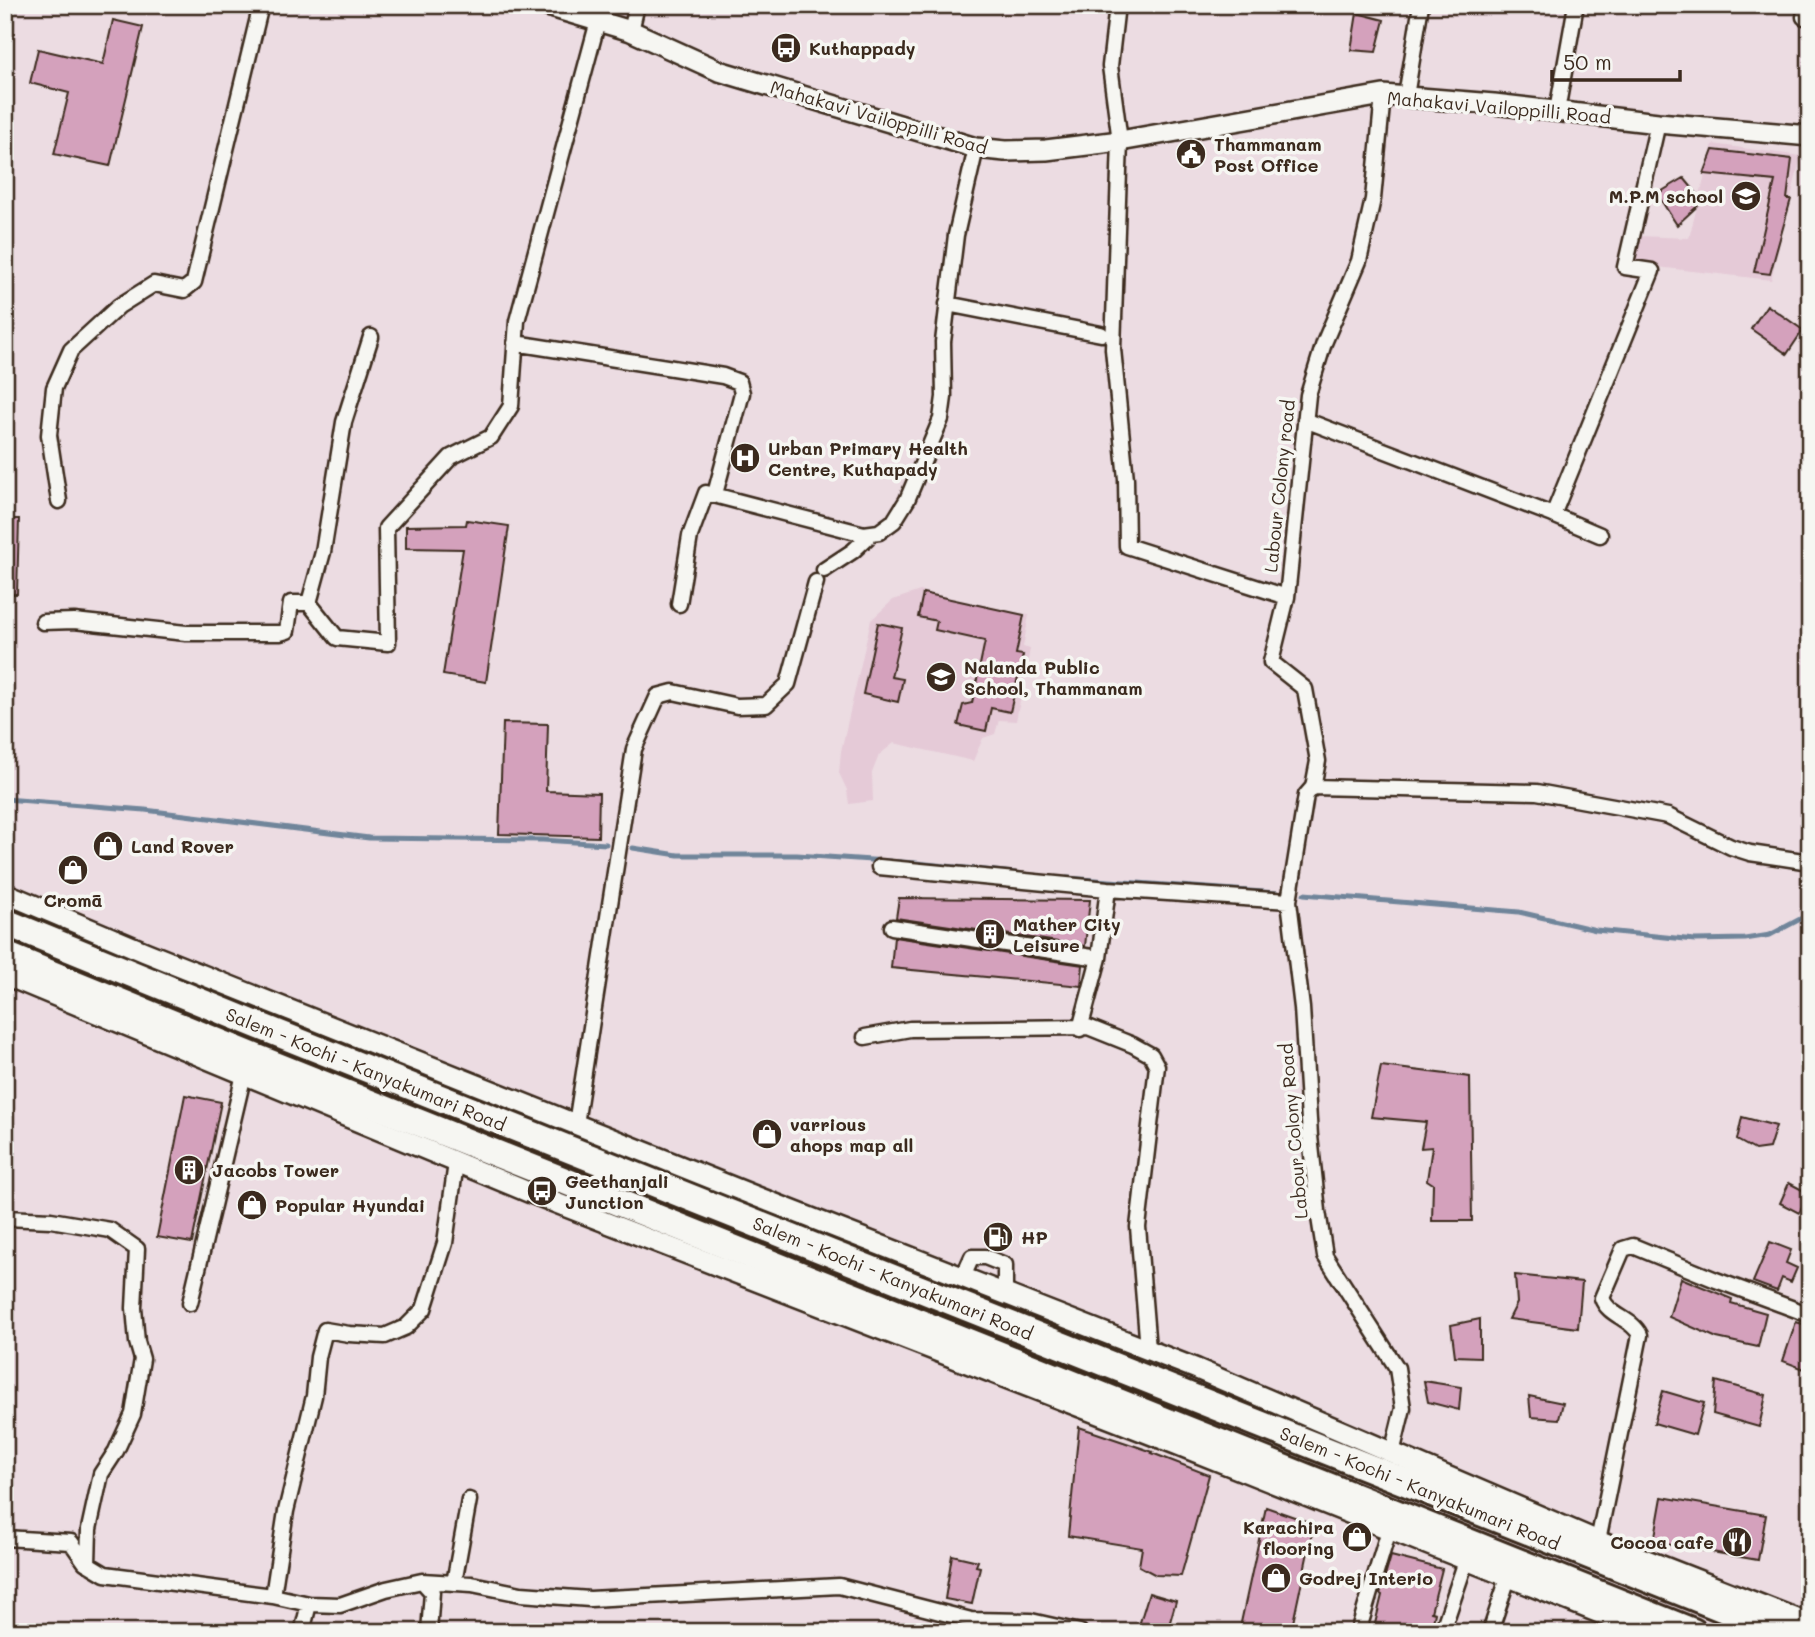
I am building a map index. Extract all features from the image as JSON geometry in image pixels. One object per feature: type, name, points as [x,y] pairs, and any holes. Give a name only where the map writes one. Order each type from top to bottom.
[{"type":"highway","name":"Salem - Kochi - Kanyakumari Road","points":[[5,922],[1782,1632]]},
{"type":"highway","points":[[56,975],[66,947]]},
{"type":"highway","name":"Salem - Kochi - Kanyakumari Road","points":[[5,955],[778,1278],[1246,1454],[1693,1632]]},
{"type":"highway","points":[[1246,1454],[1257,1423]]},
{"type":"street","points":[[59,501],[49,435],[54,387],[71,350],[119,306],[154,284],[184,290],[194,282],[261,5]]},
{"type":"street","name":"Mahakavi Vailoppilli Road","points":[[544,5],[631,31],[719,71],[976,148],[1005,151],[1046,150],[1120,141],[1383,95],[1658,123],[1810,135]]},
{"type":"street","points":[[631,31],[637,5]]},
{"type":"street","points":[[1117,5],[1110,66],[1120,141],[1113,349],[1126,479],[1127,546],[1287,597]]},
{"type":"street","points":[[1406,96],[1421,5]]},
{"type":"street","points":[[1557,111],[1576,5]]},
{"type":"street","points":[[309,603],[337,638],[388,643],[386,528],[451,457],[491,438],[511,406],[517,321],[597,21]]},
{"type":"street","name":"Labour Colony road","points":[[1313,787],[1318,761],[1305,689],[1270,662],[1287,597],[1308,395],[1324,343],[1359,261],[1373,199],[1383,95]]},
{"type":"street","points":[[1553,515],[1652,271],[1625,267],[1658,123]]},
{"type":"street","points":[[679,604],[691,536],[706,493],[864,534],[879,532],[894,521],[907,500],[937,432],[944,397],[943,342],[956,235],[976,148]]},
{"type":"street","points":[[947,304],[1101,334]]},
{"type":"street","points":[[309,603],[323,552],[344,422],[372,337]]},
{"type":"street","points":[[516,343],[723,376],[739,382],[742,393],[715,494]]},
{"type":"street","points":[[1305,420],[1600,535]]},
{"type":"street","points":[[576,1125],[635,749],[658,696],[673,692],[737,706],[766,705],[788,684],[820,576],[871,534]]},
{"type":"street","points":[[43,622],[74,621],[186,633],[280,633],[286,631],[291,603],[309,603]]},
{"type":"street","points":[[1313,787],[1537,792],[1668,816],[1731,847],[1750,853],[1810,862]]},
{"type":"street","name":"Labour Colony Road","points":[[1313,787],[1306,795],[1289,901],[1302,1008],[1317,1198],[1325,1256],[1397,1368],[1403,1408],[1392,1453]]},
{"type":"street","points":[[879,867],[1289,901]]},
{"type":"street","points":[[1080,1028],[1099,958],[1108,888]]},
{"type":"street","points":[[5,893],[576,1125],[1148,1349],[1598,1541],[1810,1624]]},
{"type":"street","points":[[892,927],[1099,958]]},
{"type":"street","points":[[5,975],[456,1163],[778,1278],[1389,1530],[1647,1632]]},
{"type":"street","points":[[864,1037],[910,1029],[1088,1027],[1151,1055],[1157,1066],[1138,1227],[1148,1349]]},
{"type":"street","points":[[190,1303],[244,1074]]},
{"type":"street","points":[[273,1596],[286,1511],[314,1396],[318,1357],[325,1330],[385,1336],[405,1327],[424,1309],[445,1243],[456,1163]]},
{"type":"street","points":[[5,1218],[51,1220],[110,1230],[136,1249],[134,1308],[137,1342],[142,1359],[140,1373],[133,1414],[102,1474],[89,1529],[88,1564]]},
{"type":"street","points":[[1598,1541],[1640,1335],[1636,1328],[1606,1307],[1602,1298],[1623,1249],[1633,1246],[1810,1315]]},
{"type":"street","points":[[963,1277],[972,1257],[985,1257],[1005,1265],[1004,1293]]},
{"type":"street","points":[[972,1310],[982,1284]]},
{"type":"street","points":[[454,1583],[469,1500]]},
{"type":"street","points":[[1358,1632],[1389,1530]]},
{"type":"street","points":[[5,1538],[71,1542],[88,1564],[105,1574],[273,1596],[309,1604],[340,1605],[386,1589],[422,1581],[472,1584],[521,1594],[590,1599],[839,1586],[971,1620],[1031,1622],[1080,1632]]},
{"type":"street","points":[[1442,1632],[1466,1561]]},
{"type":"street","points":[[1490,1632],[1508,1578]]},
{"type":"street","points":[[422,1581],[432,1592],[429,1632]]},
{"type":"street","points":[[302,1632],[309,1604]]},
{"type":"shaded area","name":"M.P.M school","points":[[1713,144],[1801,156],[1771,280],[1631,264],[1638,236],[1689,238]]},
{"type":"shaded area","name":"Nalanda Public School, Thammanam","points":[[920,591],[1029,615],[1023,647],[1030,649],[1016,721],[999,720],[995,734],[983,738],[973,761],[894,743],[879,755],[872,773],[873,801],[849,804],[847,790],[839,773],[841,751],[871,620],[893,600]]},
{"type":"building","points":[[1357,13],[1384,20],[1376,52],[1351,50]]},
{"type":"building","points":[[113,20],[143,27],[110,166],[54,154],[69,93],[30,83],[38,49],[103,64]]},
{"type":"building","points":[[1713,150],[1792,159],[1787,199],[1791,199],[1770,274],[1754,272],[1775,181],[1704,174]]},
{"type":"building","points":[[1684,178],[1703,201],[1677,225],[1657,194]]},
{"type":"building","points":[[1767,305],[1803,330],[1787,354],[1751,329]]},
{"type":"building","points":[[5,519],[19,519],[17,594],[5,594]]},
{"type":"building","points":[[467,520],[509,526],[486,682],[443,675],[463,549],[406,548],[406,526],[466,525]]},
{"type":"building","name":"Nalanda Public School, Thammanam","points":[[923,593],[1024,615],[1016,654],[1023,655],[1010,712],[991,708],[986,731],[958,725],[963,705],[972,703],[985,641],[935,630],[937,621],[918,617]]},
{"type":"building","points":[[878,623],[902,628],[891,677],[903,679],[898,702],[863,694]]},
{"type":"building","points":[[503,723],[548,724],[546,791],[599,793],[598,837],[499,834]]},
{"type":"building","points":[[899,898],[1090,900],[1085,946],[896,918]]},
{"type":"building","points":[[894,937],[1083,965],[1081,986],[891,968]]},
{"type":"building","points":[[1381,1066],[1470,1077],[1472,1221],[1432,1221],[1433,1184],[1427,1180],[1432,1147],[1421,1148],[1426,1122],[1371,1117]]},
{"type":"building","name":"Jacobs Tower","points":[[185,1095],[221,1102],[192,1243],[157,1237]]},
{"type":"building","points":[[1742,1117],[1776,1126],[1769,1148],[1755,1150],[1737,1140]]},
{"type":"building","points":[[1789,1183],[1810,1194],[1799,1213],[1780,1203]]},
{"type":"building","points":[[1770,1242],[1791,1250],[1786,1263],[1797,1268],[1791,1282],[1782,1278],[1777,1291],[1753,1282]]},
{"type":"building","points":[[1515,1275],[1582,1282],[1578,1328],[1509,1319],[1517,1303]]},
{"type":"building","points":[[1681,1278],[1732,1299],[1731,1303],[1766,1313],[1758,1347],[1717,1338],[1669,1317]]},
{"type":"building","points":[[1480,1319],[1480,1357],[1455,1356],[1451,1325]]},
{"type":"building","points":[[1796,1322],[1810,1326],[1810,1353],[1804,1369],[1783,1361]]},
{"type":"building","points":[[1424,1381],[1461,1387],[1459,1410],[1428,1402]]},
{"type":"building","points":[[1716,1381],[1766,1395],[1759,1427],[1713,1414]]},
{"type":"building","points":[[1663,1391],[1704,1403],[1695,1435],[1654,1423]]},
{"type":"building","points":[[1529,1396],[1563,1403],[1559,1419],[1531,1417]]},
{"type":"building","points":[[1079,1427],[1153,1452],[1209,1475],[1181,1576],[1156,1575],[1139,1566],[1142,1548],[1068,1536]]},
{"type":"building","points":[[1662,1497],[1766,1515],[1758,1560],[1654,1542]]},
{"type":"building","name":"Godrej Interio","points":[[1266,1507],[1314,1524],[1291,1632],[1239,1632]]},
{"type":"building","points":[[952,1555],[978,1561],[976,1566],[980,1567],[972,1604],[945,1599]]},
{"type":"building","points":[[1391,1556],[1442,1569],[1431,1612],[1435,1613],[1431,1632],[1373,1632]]},
{"type":"building","points":[[1149,1593],[1176,1601],[1167,1632],[1137,1632]]},
{"type":"waterway","points":[[5,799],[145,810],[369,838],[543,840],[606,844]]},
{"type":"waterway","points":[[633,848],[678,855],[797,855],[1015,873]]},
{"type":"waterway","points":[[1067,878],[1277,893]]},
{"type":"waterway","points":[[1304,894],[1519,912],[1596,930],[1695,940],[1745,939],[1770,935],[1804,917],[1810,927]]},
{"type":"place","name":"Kuthappady","points":[[786,48]]},
{"type":"place","name":"Thammanam Post Office","points":[[1191,154]]},
{"type":"place","name":"M.P.M school","points":[[1746,196]]},
{"type":"place","name":"Urban Primary Health Centre, Kuthapady","points":[[745,458]]},
{"type":"place","name":"Nalanda Public School, Thammanam","points":[[941,677]]},
{"type":"place","name":"Land Rover","points":[[108,846]]},
{"type":"place","name":"Cromā","points":[[73,870]]},
{"type":"place","name":"Mather City Leisure","points":[[990,934]]},
{"type":"place","name":"varrious ahops map all","points":[[767,1134]]},
{"type":"place","name":"Jacobs Tower","points":[[189,1170]]},
{"type":"place","name":"Geethanjali Junction","points":[[542,1191]]},
{"type":"place","name":"Popular Hyundai","points":[[252,1205]]},
{"type":"place","name":"HP","points":[[998,1237]]},
{"type":"place","name":"Karachira flooring","points":[[1357,1537]]},
{"type":"place","name":"Cocoa cafe","points":[[1737,1542]]},
{"type":"place","name":"Godrej Interio","points":[[1276,1578]]}]
